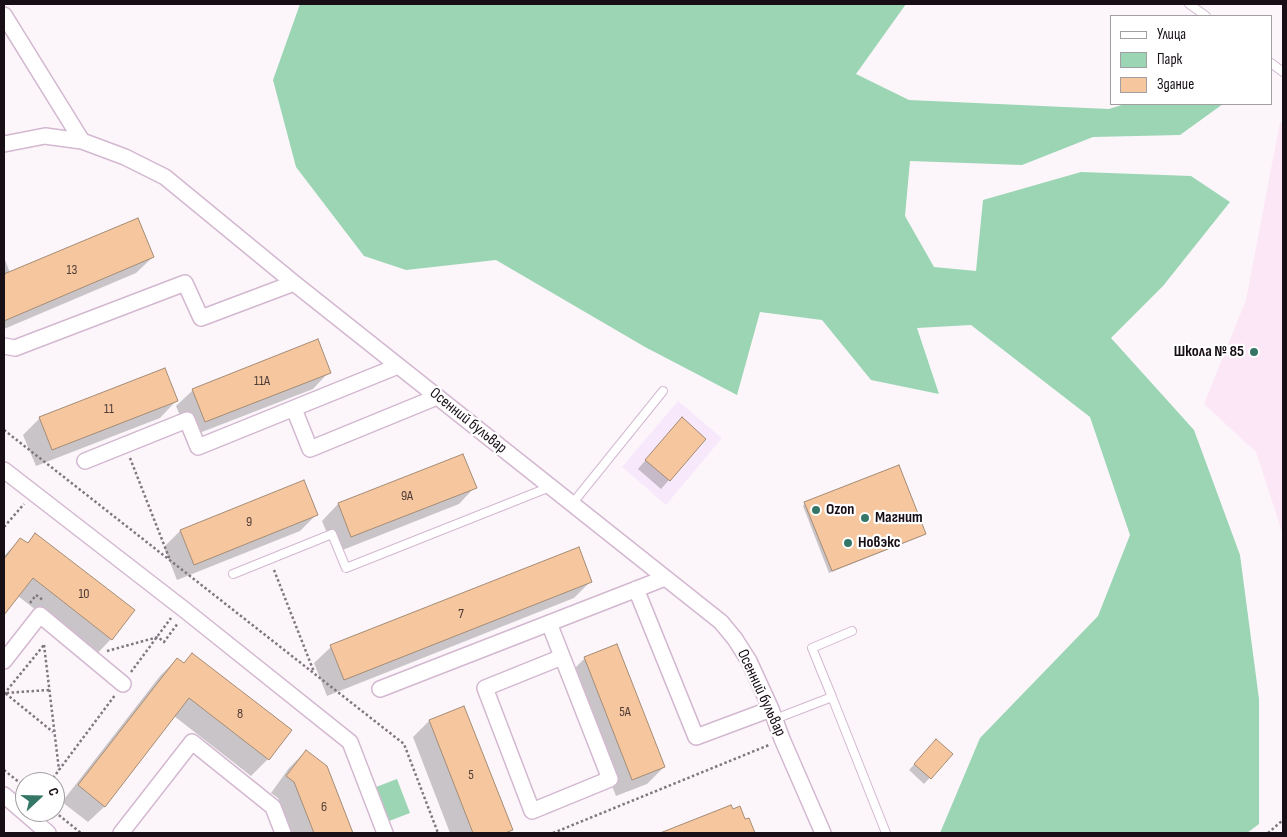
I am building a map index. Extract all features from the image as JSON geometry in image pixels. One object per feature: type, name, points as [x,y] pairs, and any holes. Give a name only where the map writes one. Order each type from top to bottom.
[{"type":"street","points":[[4,15],[82,141]]},
{"type":"street","name":"Осенний бульвар","points":[[4,144],[45,136],[82,141],[125,157],[165,177],[398,366],[721,622],[749,661],[823,833]]},
{"type":"street","points":[[4,346],[15,348],[185,282],[201,318],[294,282]]},
{"type":"street","points":[[85,461],[187,420],[198,447],[398,366]]},
{"type":"street","points":[[294,409],[310,449],[437,397]]},
{"type":"street","points":[[4,470],[186,611],[350,742],[385,833]]},
{"type":"street","points":[[380,689],[665,578]]},
{"type":"street","points":[[636,589],[696,736],[773,714]]},
{"type":"street","points":[[4,661],[40,615],[123,684]]},
{"type":"street","points":[[549,623],[610,779],[532,810],[485,688],[562,658]]},
{"type":"street","points":[[121,833],[192,742],[273,807],[283,833]]},
{"type":"street","points":[[4,795],[48,833]]},
{"type":"lane","points":[[1189,4],[1205,15]]},
{"type":"lane","points":[[1272,64],[1283,72]]},
{"type":"lane","points":[[572,504],[663,391]]},
{"type":"lane","points":[[233,574],[332,534],[346,568],[550,487]]},
{"type":"lane","points":[[852,631],[812,648],[886,833]]},
{"type":"lane","points":[[773,714],[832,697]]},
{"type":"path","points":[[4,430],[404,744],[438,833]]},
{"type":"path","points":[[124,445],[170,560]]},
{"type":"path","points":[[4,527],[33,493]]},
{"type":"path","points":[[270,559],[314,674]]},
{"type":"path","points":[[107,651],[158,637],[164,642],[186,611]]},
{"type":"path","points":[[4,693],[44,644],[59,770]]},
{"type":"path","points":[[4,693],[49,690]]},
{"type":"path","points":[[4,693],[53,732]]},
{"type":"path","points":[[553,833],[782,739]]},
{"type":"path","points":[[4,770],[15,779]]},
{"type":"path","points":[[65,820],[81,833]]},
{"type":"path","points":[[1268,833],[1283,820]]},
{"type":"shaded area","name":"Школа № 85","points":[[1280,122],[1283,124],[1283,535],[1256,452],[1204,404],[1246,300]]},
{"type":"shaded area","points":[[678,401],[722,438],[666,505],[622,467]]},
{"type":"green space","points":[[300,4],[906,4],[856,74],[909,100],[1109,109],[1122,105],[1222,105],[1180,135],[1093,137],[1022,165],[910,161],[905,216],[934,267],[976,271],[983,200],[1081,172],[1191,176],[1230,202],[1163,286],[1111,338],[1194,430],[1240,555],[1259,699],[1259,824],[1247,833],[940,833],[980,738],[1098,616],[1130,535],[1090,417],[971,325],[917,328],[939,394],[871,380],[822,320],[760,312],[737,395],[645,347],[496,260],[406,270],[364,256],[296,167],[273,80]]},
{"type":"green space","points":[[397,779],[410,813],[389,821],[376,787]]},
{"type":"building","points":[[138,218],[154,257],[4,321],[4,274]]},
{"type":"building","points":[[318,339],[331,373],[205,422],[192,389]]},
{"type":"building","points":[[165,368],[178,401],[52,450],[39,417]]},
{"type":"building","points":[[682,417],[706,439],[670,481],[645,460]]},
{"type":"building","points":[[463,454],[477,488],[351,537],[338,503]]},
{"type":"building","name":"Магнит","points":[[899,465],[926,534],[832,571],[804,502]]},
{"type":"building","points":[[304,480],[318,515],[194,565],[180,530]]},
{"type":"building","points":[[35,533],[135,610],[112,640],[33,578],[4,615],[4,559],[20,538],[28,543]]},
{"type":"building","points":[[579,547],[592,582],[344,680],[330,645]]},
{"type":"building","points":[[617,644],[665,767],[632,780],[584,657]]},
{"type":"building","points":[[192,653],[292,730],[269,760],[189,698],[105,807],[78,785],[177,658],[184,663]]},
{"type":"building","points":[[464,706],[513,830],[505,833],[473,833],[429,720]]},
{"type":"building","points":[[936,739],[953,754],[931,779],[914,764]]},
{"type":"building","points":[[306,750],[327,766],[353,833],[314,833],[294,782],[286,776]]},
{"type":"building","points":[[731,805],[733,809],[740,806],[745,819],[749,818],[755,833],[660,833]]},
{"type":"place","name":"Школа № 85","points":[[1254,352]]},
{"type":"place","name":"Ozon","points":[[816,510]]},
{"type":"place","name":"Магнит","points":[[865,518]]},
{"type":"place","name":"Новэкс","points":[[848,543]]}]
